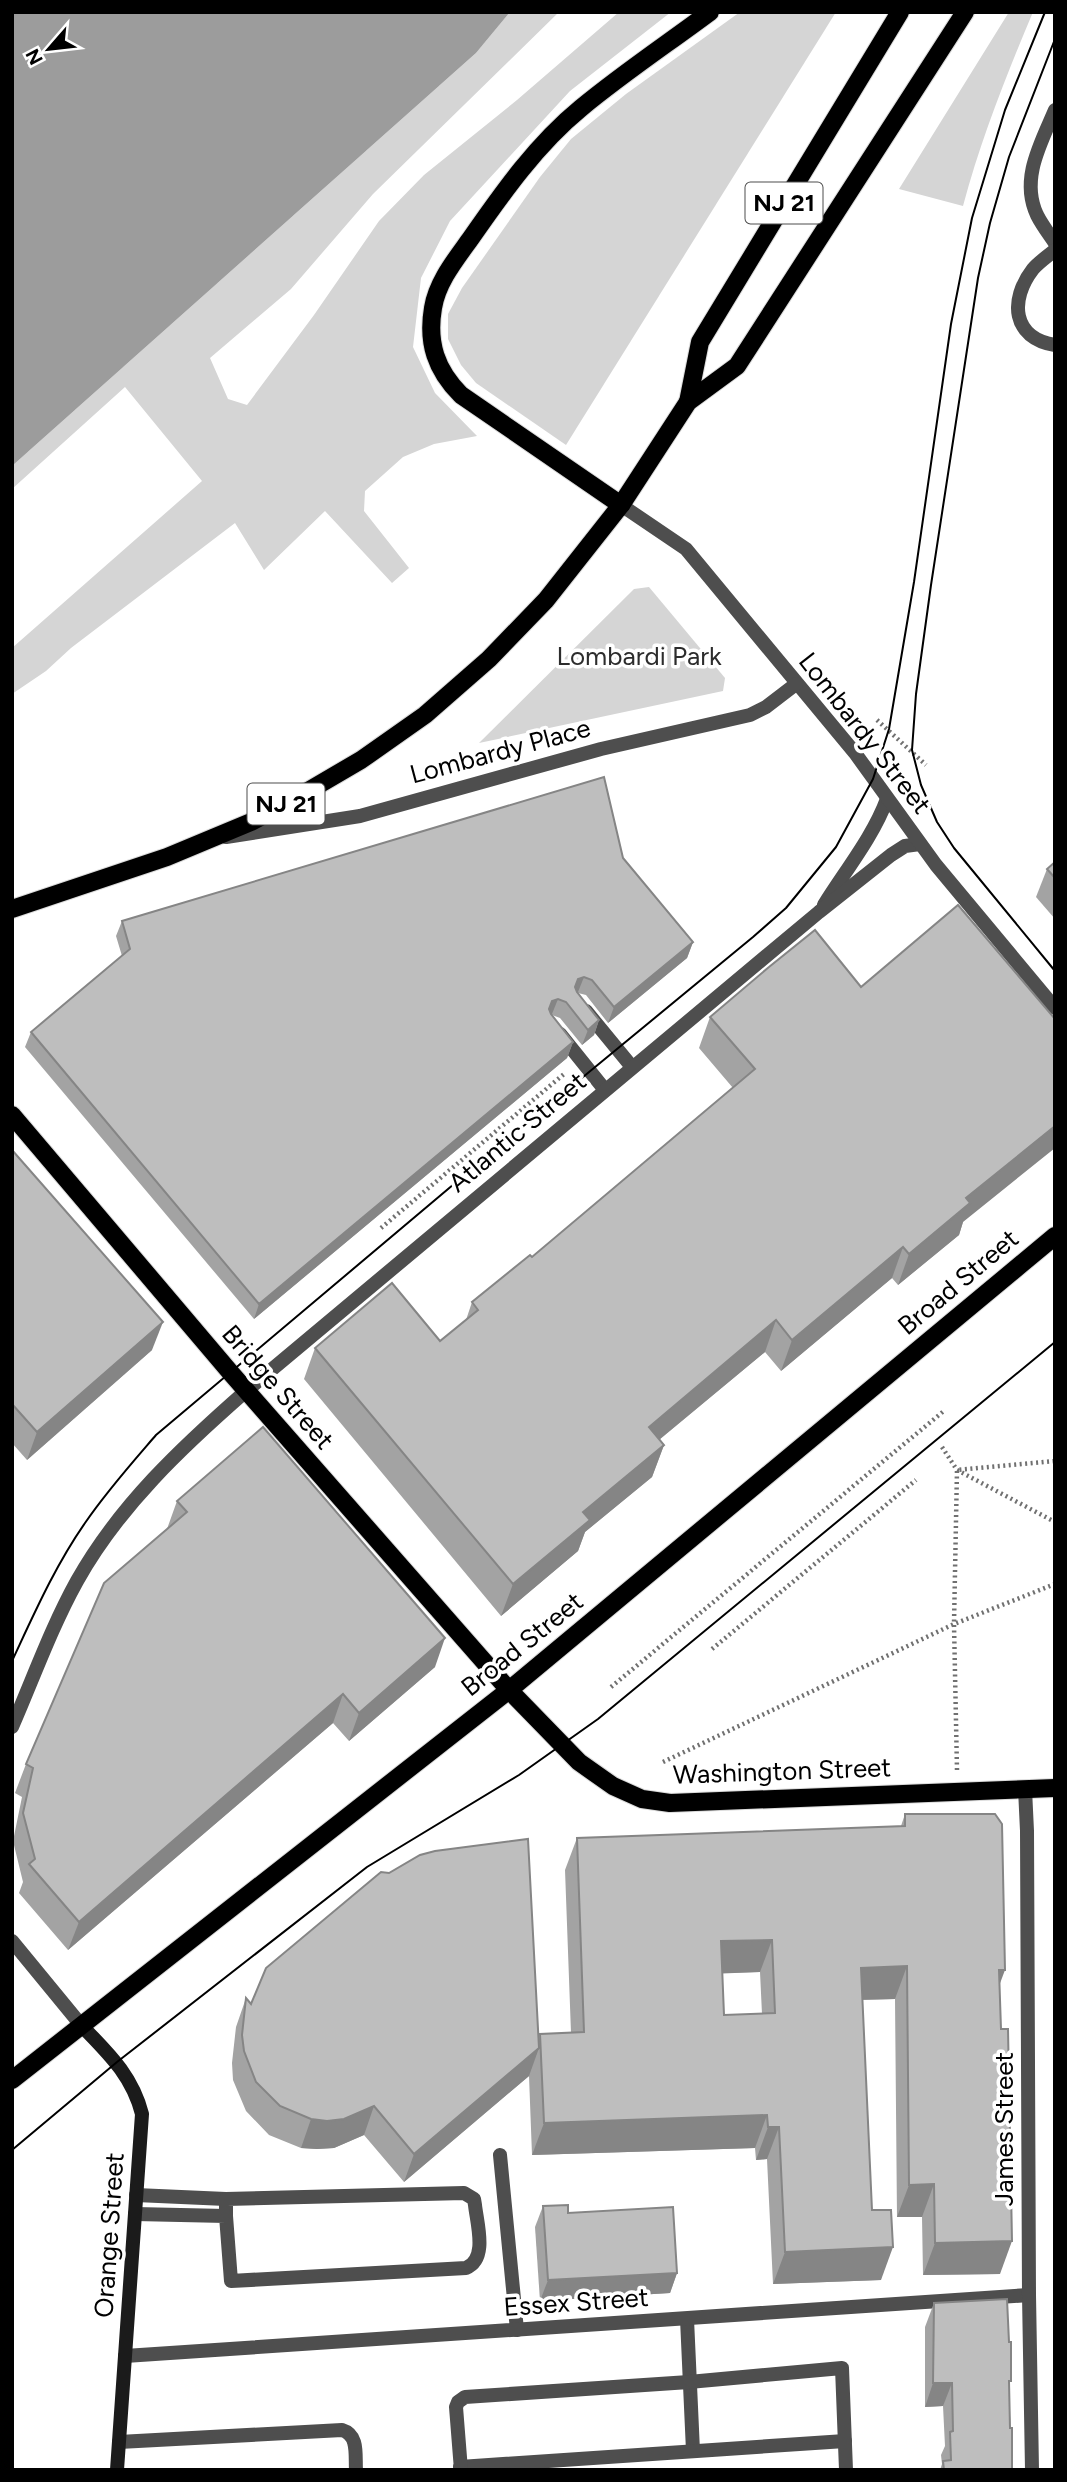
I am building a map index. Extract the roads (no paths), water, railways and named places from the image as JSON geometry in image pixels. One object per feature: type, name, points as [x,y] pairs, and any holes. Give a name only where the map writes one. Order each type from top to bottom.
[{"type":"main road","points":[[621,505],[461,395],[447,381],[433,353],[430,334],[433,305],[446,274],[495,203],[545,142],[580,108],[710,12]]},
{"type":"main road","name":"NJ 21","points":[[688,402],[699,342],[900,12]]},
{"type":"main road","name":"NJ 21","points":[[12,909],[155,861],[251,822],[361,760],[425,715],[489,659],[546,600],[621,505],[688,402],[737,366],[965,12]]},
{"type":"main road","name":"Bridge Street","points":[[12,1115],[246,1391],[509,1690]]},
{"type":"main road","name":"Broad Street","points":[[12,2080],[509,1690],[1055,1236]]},
{"type":"main road","name":"Washington Street","points":[[509,1690],[590,1771],[613,1786],[642,1799],[670,1803],[702,1803],[1055,1788]]},
{"type":"main road","name":"Orange Street","points":[[81,2025],[117,2062],[137,2096],[142,2114],[117,2470]]},
{"type":"street","points":[[1055,110],[1032,164],[1030,188],[1036,213],[1055,243]]},
{"type":"street","points":[[1055,250],[1034,268],[1018,301],[1018,316],[1026,333],[1040,343],[1055,345]]},
{"type":"street","name":"Lombardy Street","points":[[621,505],[686,549],[855,753],[920,844],[1055,1008]]},
{"type":"street","name":"Lombardy Place","points":[[208,840],[360,816],[601,749],[750,715],[766,707],[796,684]]},
{"type":"street","name":"Atlantic Street","points":[[819,912],[882,813],[887,799]]},
{"type":"street","name":"Atlantic Street","points":[[12,1727],[77,1580],[101,1544],[156,1474],[246,1391],[819,912],[891,855],[905,846],[920,844]]},
{"type":"street","points":[[579,1002],[632,1067]]},
{"type":"street","points":[[553,1024],[605,1090]]},
{"type":"street","name":"James Street","points":[[1024,1789],[1027,1830],[1032,2470]]},
{"type":"street","points":[[12,1941],[81,2025]]},
{"type":"street","points":[[500,2155],[517,2330]]},
{"type":"street","points":[[136,2195],[226,2199],[464,2193],[474,2199],[479,2254],[471,2266],[466,2268],[231,2281],[226,2199]]},
{"type":"street","points":[[135,2214],[226,2216]]},
{"type":"street","name":"Essex Street","points":[[125,2356],[1029,2295]]},
{"type":"street","points":[[687,2319],[693,2451]]},
{"type":"street","points":[[845,2441],[461,2468],[456,2407],[465,2397],[689,2382],[842,2368],[845,2441],[846,2470]]},
{"type":"street","points":[[119,2442],[342,2431],[349,2432],[354,2438],[356,2470]]},
{"type":"tram line","points":[[12,1661],[74,1539],[110,1489],[156,1435],[753,937],[786,908],[836,847],[873,779],[889,729],[914,582],[951,324],[972,218],[1005,110],[1045,12]]},
{"type":"tram line","points":[[1055,39],[1009,157],[978,278],[931,585],[916,694],[912,750],[921,785],[937,822],[954,848],[1055,971]]},
{"type":"tram line","points":[[12,2150],[117,2062],[367,1867],[519,1775],[598,1719],[1055,1342]]},
{"type":"park label","name":"Lombardi Park","points":[[639,656]]}]
